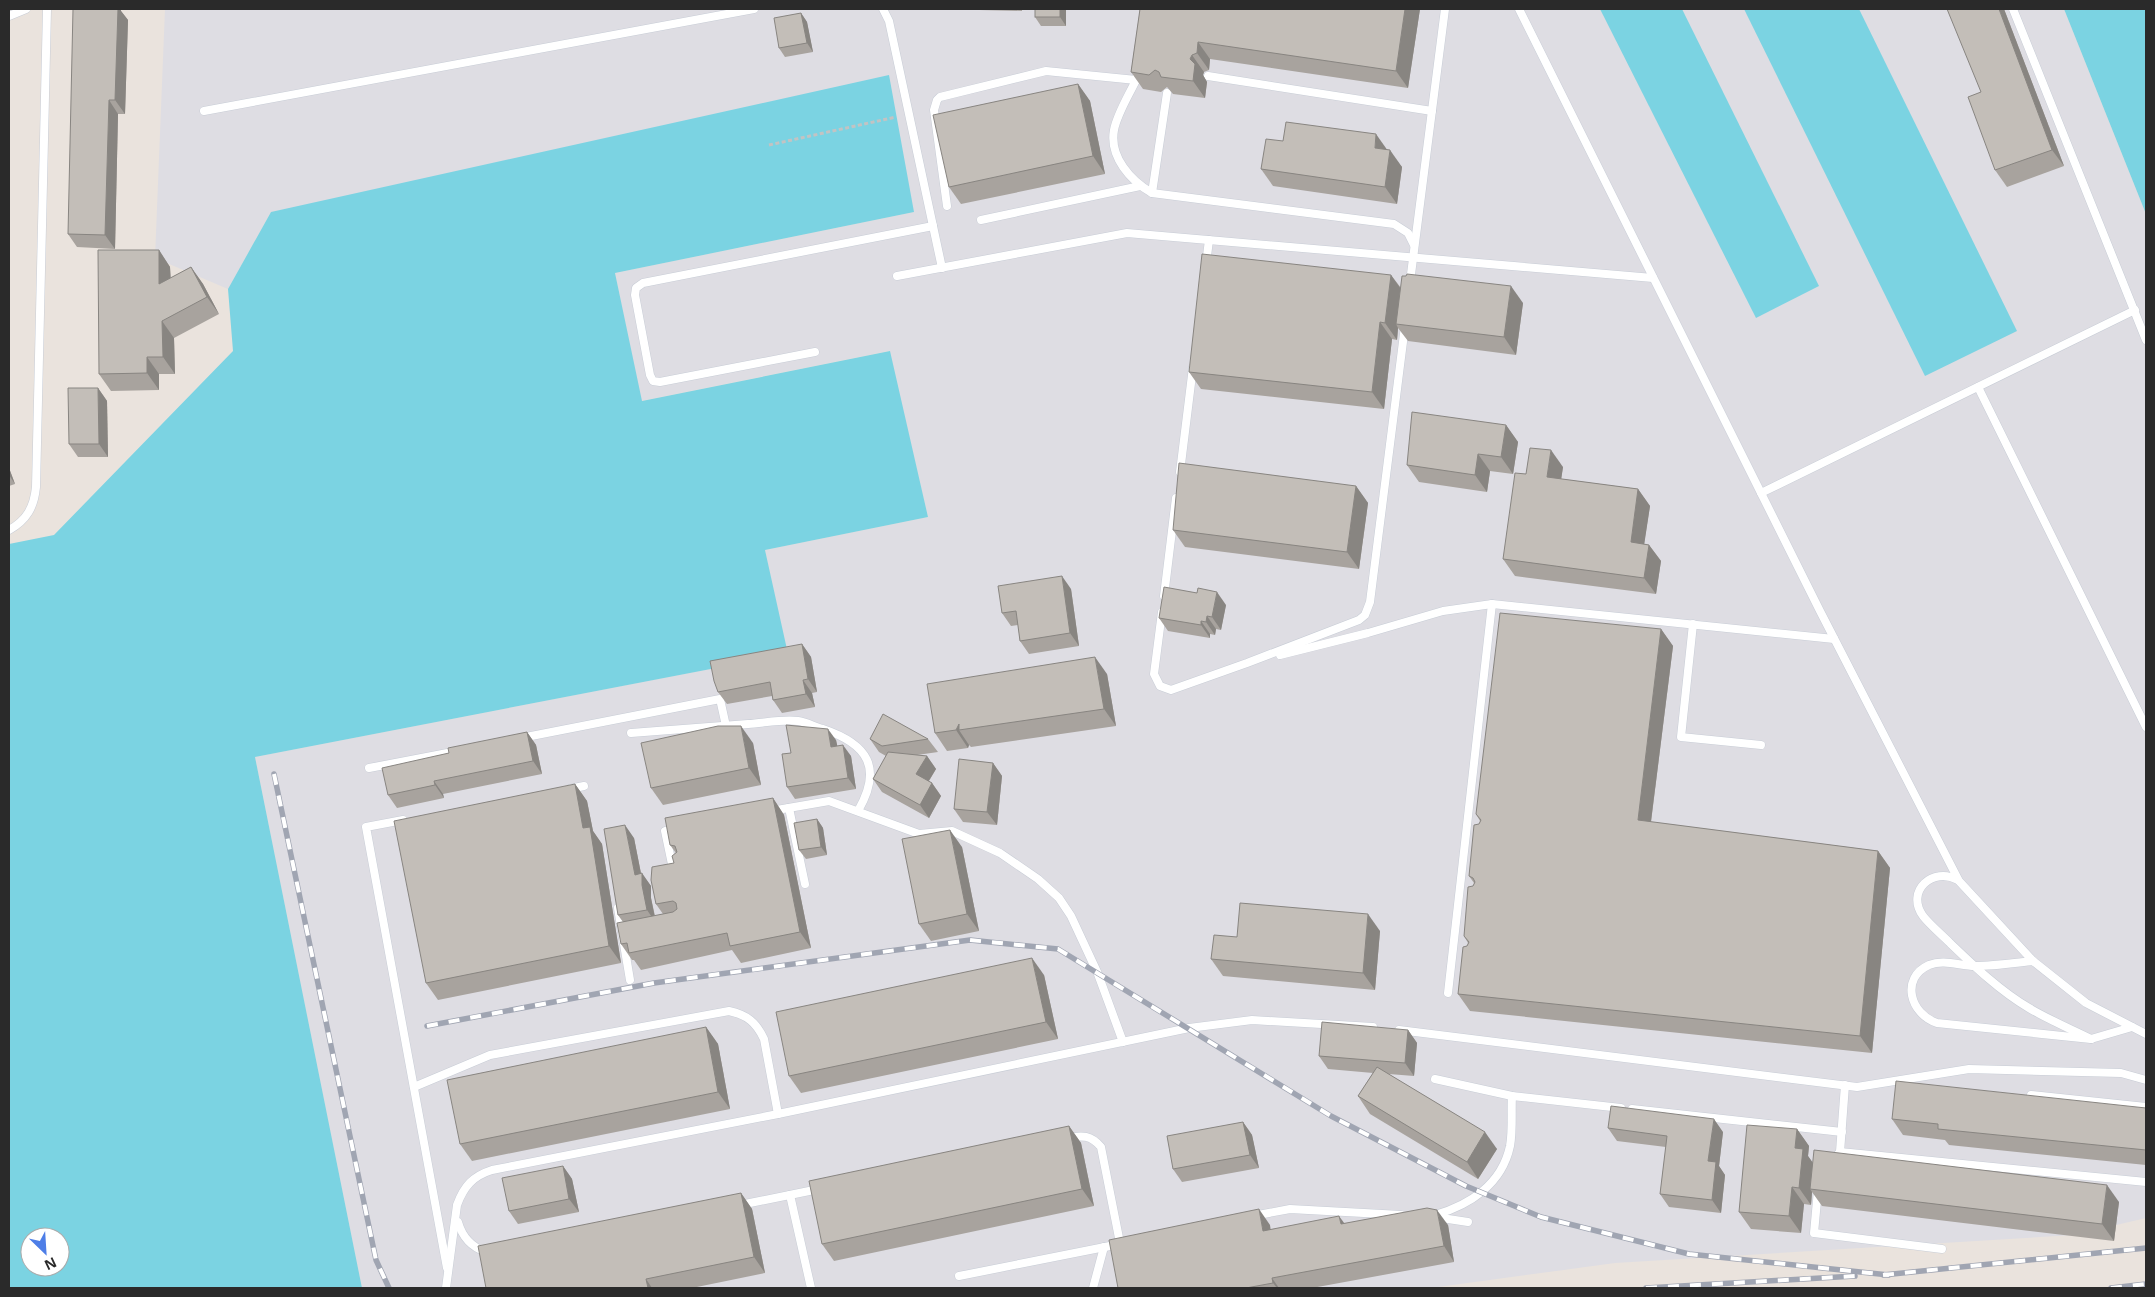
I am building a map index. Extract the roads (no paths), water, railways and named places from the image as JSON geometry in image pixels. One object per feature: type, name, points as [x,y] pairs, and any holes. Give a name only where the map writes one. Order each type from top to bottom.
[{"type":"lane","points":[[9,16],[26,9]]},
{"type":"lane","points":[[9,530],[19,525],[29,514],[35,501],[47,9]]},
{"type":"lane","points":[[204,111],[754,9]]},
{"type":"lane","points":[[885,9],[942,268]]},
{"type":"lane","points":[[1410,287],[1445,9]]},
{"type":"lane","points":[[1519,9],[1834,639],[1959,881],[2033,961],[2086,1003],[2146,1034]]},
{"type":"lane","points":[[2012,9],[2146,340]]},
{"type":"lane","points":[[1139,62],[1136,80],[1114,129],[1113,143],[1119,159],[1129,175],[1140,186],[1152,193],[1394,224],[1408,233],[1414,249],[1414,257]]},
{"type":"lane","points":[[947,206],[934,110],[940,97],[1046,71],[1136,80]]},
{"type":"lane","points":[[1208,76],[1432,111]]},
{"type":"lane","points":[[1152,193],[1167,93]]},
{"type":"lane","points":[[980,220],[1140,186]]},
{"type":"lane","points":[[815,352],[660,382],[654,381],[650,375],[635,296],[636,288],[643,284],[933,226]]},
{"type":"lane","points":[[897,276],[1127,233],[1653,278]]},
{"type":"lane","points":[[1206,269],[1209,240]]},
{"type":"lane","points":[[1761,493],[2135,310]]},
{"type":"lane","points":[[1177,494],[1155,678],[1160,686],[1166,689],[1177,689],[1359,620],[1368,609],[1406,316]]},
{"type":"lane","points":[[1178,484],[1194,357]]},
{"type":"lane","points":[[1978,387],[2146,726]]},
{"type":"lane","points":[[1247,664],[1368,633],[1443,611],[1492,604],[1834,639]]},
{"type":"lane","points":[[1448,994],[1456,956],[1470,835],[1492,604]]},
{"type":"lane","points":[[1693,624],[1681,737],[1761,745]]},
{"type":"lane","points":[[515,739],[720,699],[726,726]]},
{"type":"lane","points":[[631,733],[797,721],[840,735],[852,742],[862,752],[868,765],[871,779],[868,793],[858,811]]},
{"type":"lane","points":[[369,768],[467,749]]},
{"type":"lane","points":[[556,791],[584,786]]},
{"type":"lane","points":[[760,813],[829,801],[919,834],[952,831],[1000,854],[1038,879],[1059,898],[1072,916],[1098,974],[1123,1042]]},
{"type":"lane","points":[[789,808],[805,884]]},
{"type":"lane","points":[[413,818],[366,827],[448,1274]]},
{"type":"lane","points":[[683,867],[670,870],[665,830],[684,827]]},
{"type":"lane","points":[[1959,881],[1943,875],[1935,876],[1922,885],[1917,901],[1923,916],[1974,966],[2029,1008],[2091,1039]]},
{"type":"lane","points":[[616,898],[627,934],[630,980]]},
{"type":"lane","points":[[2033,961],[1974,966],[1937,963],[1928,966],[1914,980],[1912,989],[1915,1007],[1921,1015],[1938,1023],[2091,1039],[2132,1026]]},
{"type":"lane","points":[[414,1087],[490,1055],[729,1011],[746,1016],[759,1028],[764,1039],[778,1114]]},
{"type":"lane","points":[[446,1288],[457,1218],[457,1205],[461,1192],[475,1178],[492,1170],[778,1114],[1190,1028],[1252,1020],[1383,1028]]},
{"type":"lane","points":[[1393,1030],[1857,1087],[1968,1069],[2121,1073],[2146,1080]]},
{"type":"lane","points":[[1435,1079],[1512,1096],[1842,1132]]},
{"type":"lane","points":[[1890,1082],[1929,1085]]},
{"type":"lane","points":[[1840,1152],[1845,1085]]},
{"type":"lane","points":[[2018,1094],[2146,1107]]},
{"type":"lane","points":[[1468,1222],[1430,1217],[1468,1203],[1495,1178],[1510,1145],[1512,1096]]},
{"type":"lane","points":[[1057,1140],[1084,1136],[1090,1138],[1100,1147],[1120,1243]]},
{"type":"lane","points":[[1828,1158],[1840,1152],[2146,1182]]},
{"type":"lane","points":[[1820,1179],[1814,1233],[1942,1249]]},
{"type":"lane","points":[[734,1207],[828,1187]]},
{"type":"lane","points":[[790,1195],[811,1288]]},
{"type":"lane","points":[[1243,1218],[1290,1209],[1411,1216]]},
{"type":"lane","points":[[457,1218],[461,1231],[469,1242],[479,1250],[492,1254]]},
{"type":"lane","points":[[959,1276],[1130,1242]]},
{"type":"lane","points":[[1094,1288],[1104,1247]]},
{"type":"water","points":[[1600,9],[1682,9],[1819,286],[1756,318]]},
{"type":"water","points":[[1744,9],[1859,9],[2017,331],[1925,376]]},
{"type":"water","points":[[2064,9],[2146,9],[2146,214]]},
{"type":"water","points":[[889,75],[914,212],[615,273],[642,401],[890,351],[928,517],[765,550],[788,654],[255,757],[362,1288],[9,1288],[9,544],[54,535],[233,351],[228,289],[271,212]]},
{"type":"railway","points":[[274,774],[376,1260],[389,1288]]},
{"type":"railway","points":[[427,1026],[654,983],[970,940],[1058,949],[1331,1116],[1466,1186],[1541,1217],[1689,1254],[1889,1275]]},
{"type":"railway","points":[[1883,1275],[2146,1248]]},
{"type":"railway","points":[[1646,1288],[1855,1276]]},
{"type":"railway","points":[[2111,1288],[2146,1284]]}]
